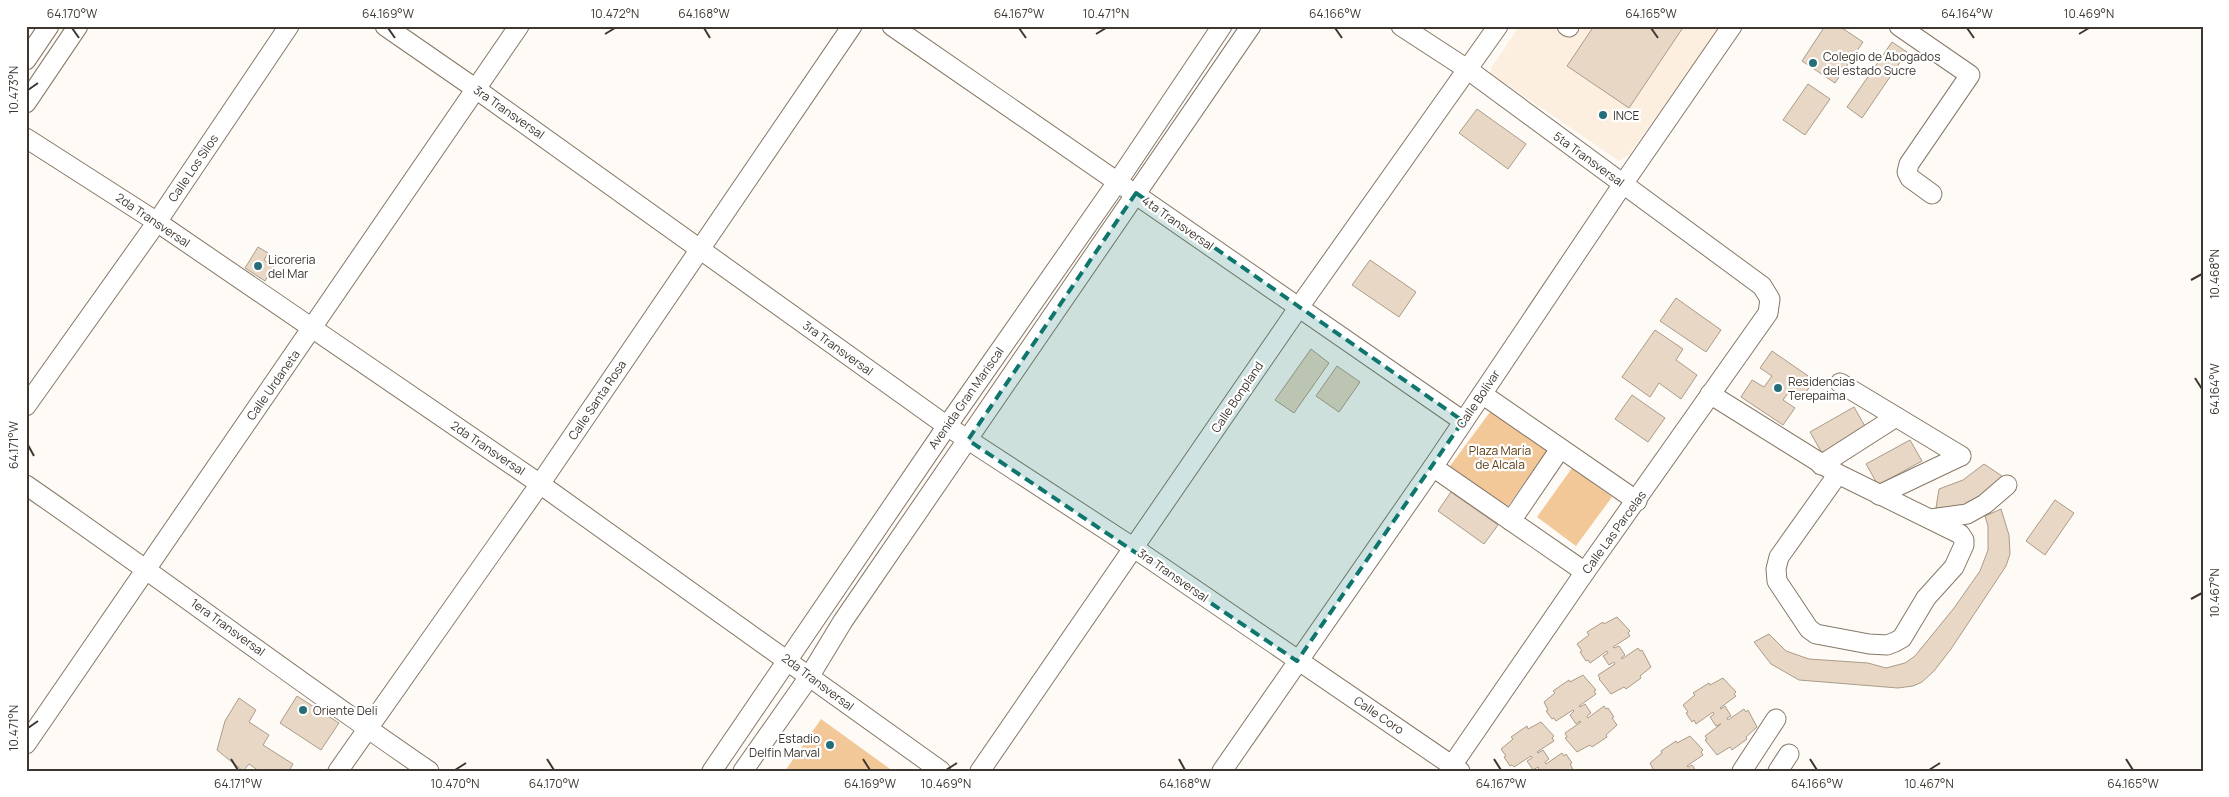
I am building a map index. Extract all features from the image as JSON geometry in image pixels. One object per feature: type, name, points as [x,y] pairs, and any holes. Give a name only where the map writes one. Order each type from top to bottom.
[{"type":"street","points":[[26,60],[49,26]]},
{"type":"street","points":[[26,103],[78,26]]},
{"type":"street","name":"Calle Los Silos","points":[[26,406],[157,222],[289,26]]},
{"type":"street","name":"3ra Transversal","points":[[385,26],[947,426],[1134,548],[1297,661]]},
{"type":"street","name":"Calle Urdaneta","points":[[26,744],[519,26]]},
{"type":"street","name":"Calle Santa Rosa","points":[[338,771],[540,484],[852,26]]},
{"type":"street","name":"4ta Transversal","points":[[892,26],[1463,420]]},
{"type":"street","name":"Avenida Gran Mariscal","points":[[712,771],[947,426],[1118,182],[1222,26]]},
{"type":"street","name":"Avenida Gran Mariscal","points":[[743,771],[809,677],[843,621],[1251,26]]},
{"type":"street","name":"5ta Transversal","points":[[1401,26],[1466,69],[1762,286],[1770,299]]},
{"type":"street","name":"Calle Bonpland","points":[[980,771],[1299,307],[1498,26]]},
{"type":"street","name":"Calle Bolívar","points":[[1222,771],[1433,467],[1623,184],[1732,26]]},
{"type":"street","points":[[1899,26],[1970,75],[1909,164],[1907,172],[1910,178],[1932,194]]},
{"type":"street","name":"2da Transversal","points":[[26,138],[157,222],[540,484],[941,771]]},
{"type":"street","name":"Calle Las Parcelas","points":[[1456,768],[1585,572],[1768,313],[1770,299]]},
{"type":"street","points":[[1840,383],[1961,456],[1879,495]]},
{"type":"street","points":[[1482,394],[1637,500]]},
{"type":"street","points":[[1710,394],[1821,465],[1960,534],[1964,540],[1964,545],[1954,567],[1926,598],[1902,638],[1887,645],[1869,644],[1816,634],[1809,629],[1777,581],[1776,569],[1779,557],[1838,474]]},
{"type":"street","points":[[1821,465],[1896,417]]},
{"type":"street","points":[[1511,521],[1560,449]]},
{"type":"street","points":[[1433,467],[1585,572]]},
{"type":"street","name":"1era Transversal","points":[[26,485],[147,568],[368,729],[429,771]]},
{"type":"street","points":[[1931,519],[1967,514],[1985,504],[2007,485]]},
{"type":"street","name":"Calle Coro","points":[[1297,661],[1456,768]]},
{"type":"street","points":[[1742,771],[1776,720]]},
{"type":"street","points":[[1778,771],[1789,754]]},
{"type":"highlighted area","points":[[1136,193],[1463,421],[1297,661],[968,440]]},
{"type":"shaded area","name":"INCE","points":[[1519,26],[1720,26],[1629,155],[1619,161],[1490,73],[1491,68]]},
{"type":"green space","name":"Plaza María de Alcala","points":[[1493,408],[1549,449],[1507,507],[1450,466]]},
{"type":"green space","points":[[1572,468],[1612,497],[1576,546],[1537,517]]},
{"type":"green space","name":"Estadio Delfin Marval","points":[[821,719],[893,771],[785,771]]},
{"type":"building","points":[[1594,26],[1684,26],[1629,108],[1567,66]]},
{"type":"building","points":[[1825,26],[1839,26],[1863,42],[1835,83],[1802,61]]},
{"type":"building","points":[[1892,42],[1907,52],[1862,118],[1847,107]]},
{"type":"building","points":[[1808,84],[1830,99],[1805,135],[1783,120]]},
{"type":"building","points":[[1477,109],[1526,144],[1508,169],[1459,133]]},
{"type":"building","points":[[258,247],[268,253],[264,260],[274,267],[265,281],[245,268]]},
{"type":"building","points":[[1370,260],[1416,292],[1399,317],[1352,285]]},
{"type":"building","points":[[1676,298],[1721,330],[1706,352],[1660,321]]},
{"type":"building","points":[[1655,330],[1683,349],[1676,360],[1697,375],[1681,399],[1659,383],[1650,397],[1622,377]]},
{"type":"building","points":[[1311,349],[1329,363],[1294,413],[1275,400]]},
{"type":"building","name":"Residencias Terepaima","points":[[1772,351],[1814,380],[1803,397],[1791,389],[1783,400],[1795,408],[1783,425],[1741,397],[1752,380],[1764,387],[1772,376],[1760,368]]},
{"type":"building","points":[[1337,366],[1360,382],[1339,412],[1316,396]]},
{"type":"building","points":[[1632,395],[1665,418],[1648,442],[1615,419]]},
{"type":"building","points":[[1854,407],[1866,428],[1822,453],[1810,432]]},
{"type":"building","points":[[1910,440],[1922,461],[1878,485],[1866,464]]},
{"type":"building","points":[[1984,464],[2002,476],[1988,492],[1968,504],[1955,508],[1936,508],[1939,489],[1963,480]]},
{"type":"building","points":[[1451,492],[1498,525],[1484,544],[1438,511]]},
{"type":"building","points":[[2055,500],[2074,513],[2045,555],[2026,541]]},
{"type":"building","points":[[2001,509],[2009,535],[2010,554],[2006,566],[1951,649],[1934,671],[1922,682],[1913,686],[1898,688],[1799,680],[1771,664],[1754,642],[1769,634],[1786,651],[1809,659],[1868,663],[1886,668],[1905,663],[1915,656],[1954,608],[1980,571],[1988,550],[1988,526],[1985,516]]},
{"type":"building","points":[[1617,617],[1630,631],[1628,633],[1630,636],[1613,647],[1619,646],[1625,655],[1622,659],[1638,648],[1640,651],[1642,650],[1651,667],[1640,676],[1641,678],[1626,689],[1624,687],[1611,694],[1598,675],[1615,664],[1614,662],[1609,665],[1603,656],[1608,653],[1607,651],[1590,663],[1588,660],[1586,661],[1577,644],[1589,635],[1587,632],[1603,622],[1604,624]]},
{"type":"building","points":[[1583,675],[1596,690],[1594,691],[1596,694],[1579,706],[1585,704],[1591,713],[1587,716],[1588,718],[1604,706],[1606,709],[1608,708],[1617,725],[1606,735],[1607,737],[1592,747],[1590,745],[1577,752],[1565,738],[1567,737],[1565,733],[1581,722],[1576,724],[1570,715],[1574,711],[1556,721],[1546,711],[1548,710],[1544,702],[1555,693],[1553,691],[1569,680],[1570,682]]},
{"type":"building","points":[[1723,678],[1736,692],[1734,694],[1736,696],[1720,708],[1725,706],[1731,716],[1727,718],[1728,720],[1744,709],[1746,712],[1748,710],[1757,727],[1746,737],[1747,739],[1732,750],[1730,747],[1717,755],[1705,740],[1707,739],[1705,736],[1721,724],[1716,726],[1710,717],[1714,714],[1713,712],[1696,724],[1694,720],[1692,722],[1683,705],[1695,695],[1693,693],[1709,683],[1710,685]]},
{"type":"building","name":"Oriente Deli","points":[[297,696],[339,723],[321,750],[280,723]]},
{"type":"building","points":[[239,698],[256,710],[249,722],[269,735],[263,745],[293,764],[289,771],[259,771],[249,764],[243,771],[217,750],[225,721]]},
{"type":"building","points":[[1541,722],[1554,736],[1552,738],[1554,741],[1537,752],[1543,750],[1549,759],[1545,762],[1546,764],[1562,753],[1564,756],[1566,754],[1572,763],[1570,764],[1574,771],[1536,771],[1538,767],[1533,770],[1527,761],[1532,758],[1531,756],[1514,767],[1510,766],[1501,749],[1513,739],[1511,737],[1527,726],[1528,729]]},
{"type":"building","points":[[1690,736],[1703,750],[1701,752],[1703,755],[1687,766],[1692,765],[1696,771],[1654,771],[1650,763],[1662,753],[1661,751],[1676,741],[1677,743]]},
{"type":"place","name":"Colegio de Abogados del estado Sucre","points":[[1813,63]]},
{"type":"place","name":"INCE","points":[[1603,115]]},
{"type":"place","name":"Licoreria del Mar","points":[[258,266]]},
{"type":"place","name":"Residencias Terepaima","points":[[1778,388]]},
{"type":"place","name":"Oriente Deli","points":[[303,710]]},
{"type":"place","name":"Estadio Delfin Marval","points":[[830,745]]}]
